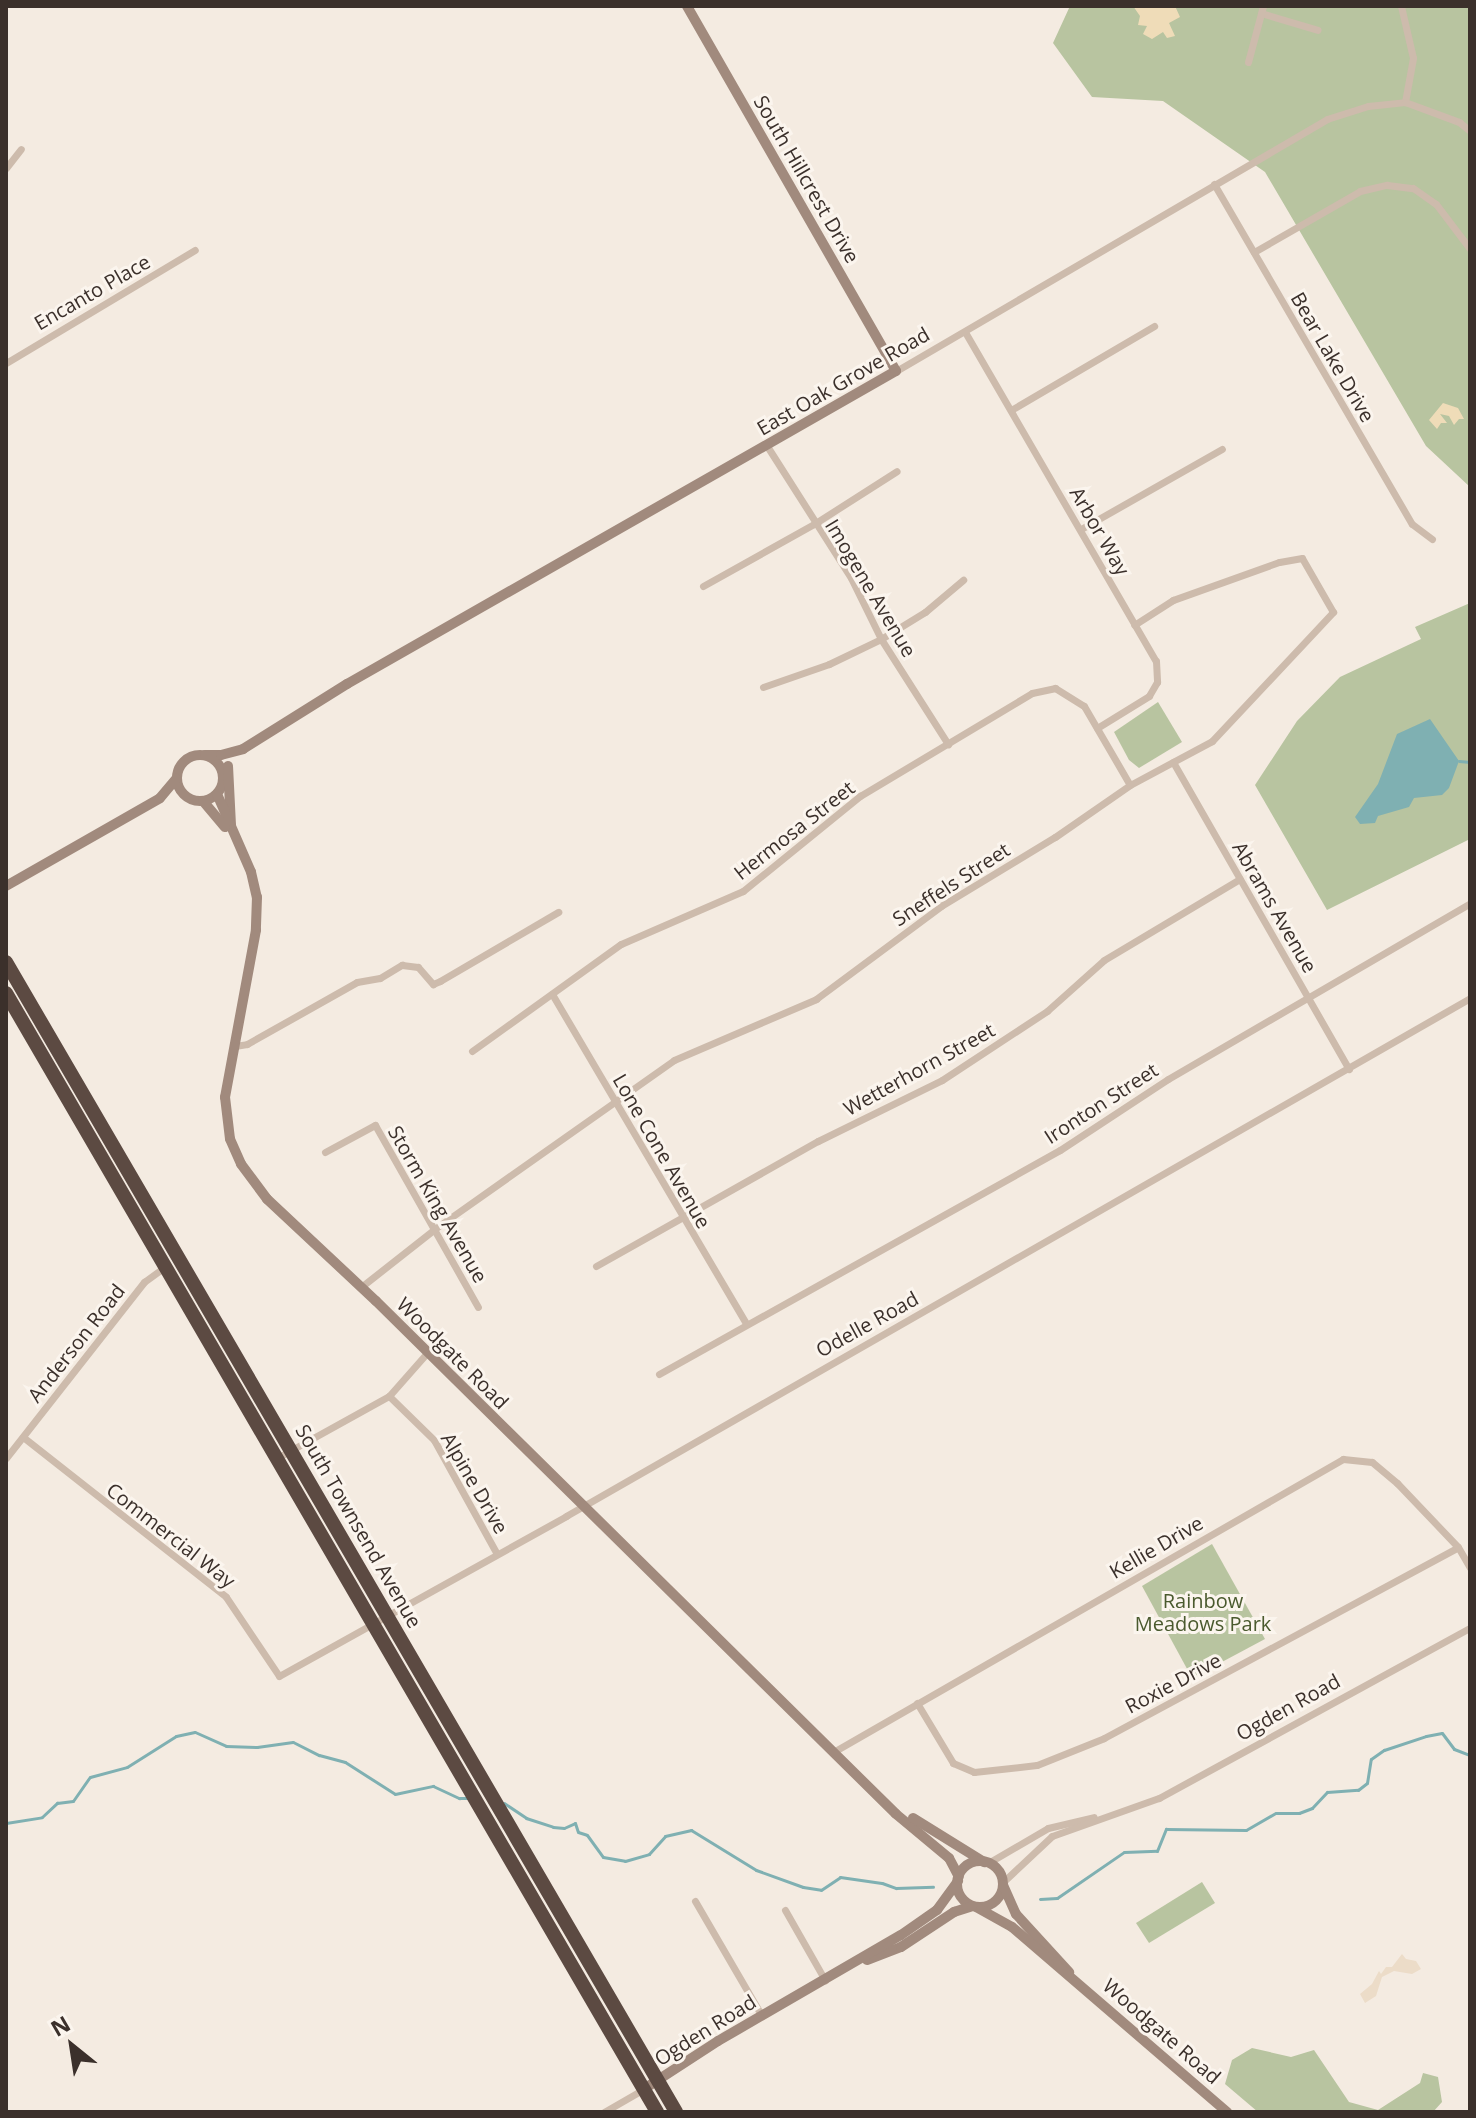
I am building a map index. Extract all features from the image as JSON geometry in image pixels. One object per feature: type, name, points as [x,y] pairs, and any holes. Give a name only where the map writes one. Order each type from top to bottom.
[{"type":"highway","name":"South Townsend Avenue","points":[[6,962],[676,2112]]},
{"type":"highway","name":"South Townsend Avenue","points":[[6,993],[657,2112]]},
{"type":"street","name":"South Hillcrest Drive","points":[[687,6],[896,371]]},
{"type":"street","points":[[1401,6],[1413,58],[1405,102]]},
{"type":"street","points":[[1248,62],[1262,10],[1318,30]]},
{"type":"street","name":"East Oak Grove Road","points":[[225,769],[243,749],[347,684],[965,332],[1327,119],[1368,106],[1405,102],[1459,122],[1470,131]]},
{"type":"street","points":[[6,168],[21,149]]},
{"type":"street","name":"Bear Lake Drive","points":[[1214,184],[1412,524],[1432,539]]},
{"type":"street","points":[[1254,252],[1360,191],[1387,185],[1413,188],[1436,204],[1470,249]]},
{"type":"street","name":"Encanto Place","points":[[6,363],[195,250]]},
{"type":"street","points":[[1011,410],[1154,326]]},
{"type":"street","name":"Arbor Way","points":[[965,332],[1156,661],[1157,682],[1149,696],[1097,728]]},
{"type":"street","name":"Imogene Avenue","points":[[767,446],[851,578],[881,639],[948,744]]},
{"type":"street","points":[[1081,529],[1222,449]]},
{"type":"street","points":[[703,586],[814,524],[897,471]]},
{"type":"street","name":"Sneffels Street","points":[[361,1287],[436,1228],[684,1055],[784,1016],[816,999],[941,906],[1055,837],[1130,785],[1212,741],[1333,612],[1302,558],[1279,562],[1173,600],[1134,625]]},
{"type":"street","points":[[763,687],[829,664],[881,639],[925,612],[963,580]]},
{"type":"street","name":"Hermosa Street","points":[[472,1051],[621,944],[743,891],[860,796],[1032,693],[1055,688],[1084,706],[1097,728]]},
{"type":"street","points":[[1097,728],[1130,785]]},
{"type":"street","name":"East Oak Grove Road","points":[[205,755],[221,755],[243,749]]},
{"type":"street","points":[[6,886],[160,798],[176,779],[182,763],[192,757],[205,755],[225,769],[217,794],[203,801],[185,797],[160,798]]},
{"type":"street","name":"Abrams Avenue","points":[[1173,762],[1349,1069]]},
{"type":"street","name":"Woodgate Road","points":[[225,769],[231,828]]},
{"type":"street","points":[[176,779],[185,797]]},
{"type":"street","name":"Woodgate Road","points":[[217,794],[251,872],[257,897],[256,930],[227,1080],[225,1112],[237,1157],[267,1199],[361,1287],[581,1507],[881,1798],[949,1858],[958,1879]]},
{"type":"street","name":"Woodgate Road","points":[[203,801],[235,841]]},
{"type":"street","name":"Wetterhorn Street","points":[[596,1266],[818,1141],[942,1080],[1047,1011],[1104,960],[1240,879]]},
{"type":"street","name":"Ironton Street","points":[[659,1374],[1060,1150],[1168,1079],[1470,903]]},
{"type":"street","points":[[235,1046],[247,1044],[357,982],[380,978],[402,965],[418,967],[433,984],[558,912]]},
{"type":"street","name":"Lone Cone Avenue","points":[[552,994],[746,1323]]},
{"type":"street","name":"Odelle Road","points":[[279,1676],[581,1507],[1470,998]]},
{"type":"street","name":"Storm King Avenue","points":[[325,1152],[375,1125],[478,1307]]},
{"type":"street","name":"Anderson Road","points":[[6,1458],[144,1282],[179,1258]]},
{"type":"street","points":[[277,1458],[389,1396],[426,1354]]},
{"type":"street","name":"Alpine Drive","points":[[389,1396],[434,1440],[497,1554]]},
{"type":"street","name":"Commercial Way","points":[[23,1437],[226,1597],[279,1676]]},
{"type":"street","name":"Kellie Drive","points":[[835,1751],[1343,1459],[1372,1462],[1458,1547],[1470,1568]]},
{"type":"street","name":"Roxie Drive","points":[[917,1703],[953,1763],[974,1772],[1037,1765],[1104,1738],[1458,1547]]},
{"type":"street","name":"Ogden Road","points":[[1003,1884],[1052,1836],[1159,1798],[1470,1628]]},
{"type":"street","name":"Woodgate Road","points":[[881,1798],[986,1862]]},
{"type":"street","name":"Ogden Road","points":[[986,1862],[1048,1828],[1120,1813]]},
{"type":"street","points":[[986,1862],[998,1870],[1003,1884],[997,1900],[974,1906],[959,1893],[958,1879],[966,1867],[986,1862]]},
{"type":"street","name":"Ogden Road","points":[[604,2112],[937,1910],[958,1879]]},
{"type":"street","name":"Woodgate Road","points":[[1003,1884],[1016,1914],[1072,1977],[1227,2112]]},
{"type":"street","points":[[695,1901],[762,2016]]},
{"type":"street","name":"Woodgate Road","points":[[974,1906],[1012,1927],[1054,1966],[1072,1977]]},
{"type":"street","name":"Ogden Road","points":[[825,1980],[901,1947],[954,1912],[974,1906]]},
{"type":"street","points":[[785,1910],[825,1980]]},
{"type":"green space","points":[[1070,6],[1470,6],[1470,487],[1426,446],[1265,172],[1163,101],[1092,97],[1053,43]]},
{"type":"green space","points":[[1470,603],[1470,839],[1327,910],[1255,785],[1297,721],[1340,677],[1421,639],[1415,627]]},
{"type":"green space","points":[[1158,702],[1182,742],[1139,768],[1129,760],[1114,732]]},
{"type":"green space","name":"Rainbow Meadows Park","points":[[1212,1544],[1265,1639],[1192,1678],[1142,1586]]},
{"type":"green space","points":[[1202,1882],[1215,1903],[1149,1943],[1136,1923]]},
{"type":"green space","points":[[1252,2048],[1291,2057],[1314,2050],[1349,2102],[1378,2110],[1420,2083],[1423,2073],[1438,2077],[1442,2102],[1433,2112],[1258,2112],[1225,2084],[1232,2060]]},
{"type":"sand","points":[[1133,6],[1175,6],[1180,17],[1169,23],[1175,36],[1167,38],[1163,32],[1152,39],[1143,34],[1147,26],[1138,25],[1140,16]]},
{"type":"sand","points":[[1443,403],[1458,408],[1464,419],[1459,419],[1454,425],[1449,416],[1440,414],[1447,423],[1441,423],[1437,429],[1429,420]]},
{"type":"shaded area","points":[[1402,1954],[1406,1959],[1416,1961],[1421,1969],[1412,1974],[1394,1971],[1382,1977],[1376,1996],[1365,2003],[1360,1994],[1372,1984],[1379,1971],[1381,1974],[1386,1967],[1392,1967]]},
{"type":"water","points":[[1430,719],[1459,761],[1449,788],[1442,795],[1414,798],[1409,807],[1378,816],[1375,823],[1360,824],[1355,817],[1378,784],[1397,734]]},
{"type":"waterway","points":[[1459,761],[1470,762]]},
{"type":"waterway","points":[[6,1823],[42,1817],[57,1803],[73,1801],[90,1777],[127,1767],[176,1736],[195,1732],[226,1746],[257,1747],[293,1742],[319,1755],[345,1762],[395,1794],[433,1786],[459,1798],[469,1798]]},
{"type":"waterway","points":[[1040,1899],[1057,1898],[1124,1852],[1157,1851],[1166,1829],[1246,1830],[1276,1813],[1299,1813],[1312,1808],[1327,1792],[1358,1790],[1367,1783],[1371,1759],[1384,1750],[1442,1733],[1454,1749],[1470,1755]]},
{"type":"waterway","points":[[504,1803],[526,1818],[553,1827],[564,1828],[575,1823],[578,1832],[587,1835],[603,1857],[625,1861],[649,1854],[665,1836],[691,1830],[756,1870],[803,1887],[821,1890],[840,1877],[896,1888],[933,1887]]}]
